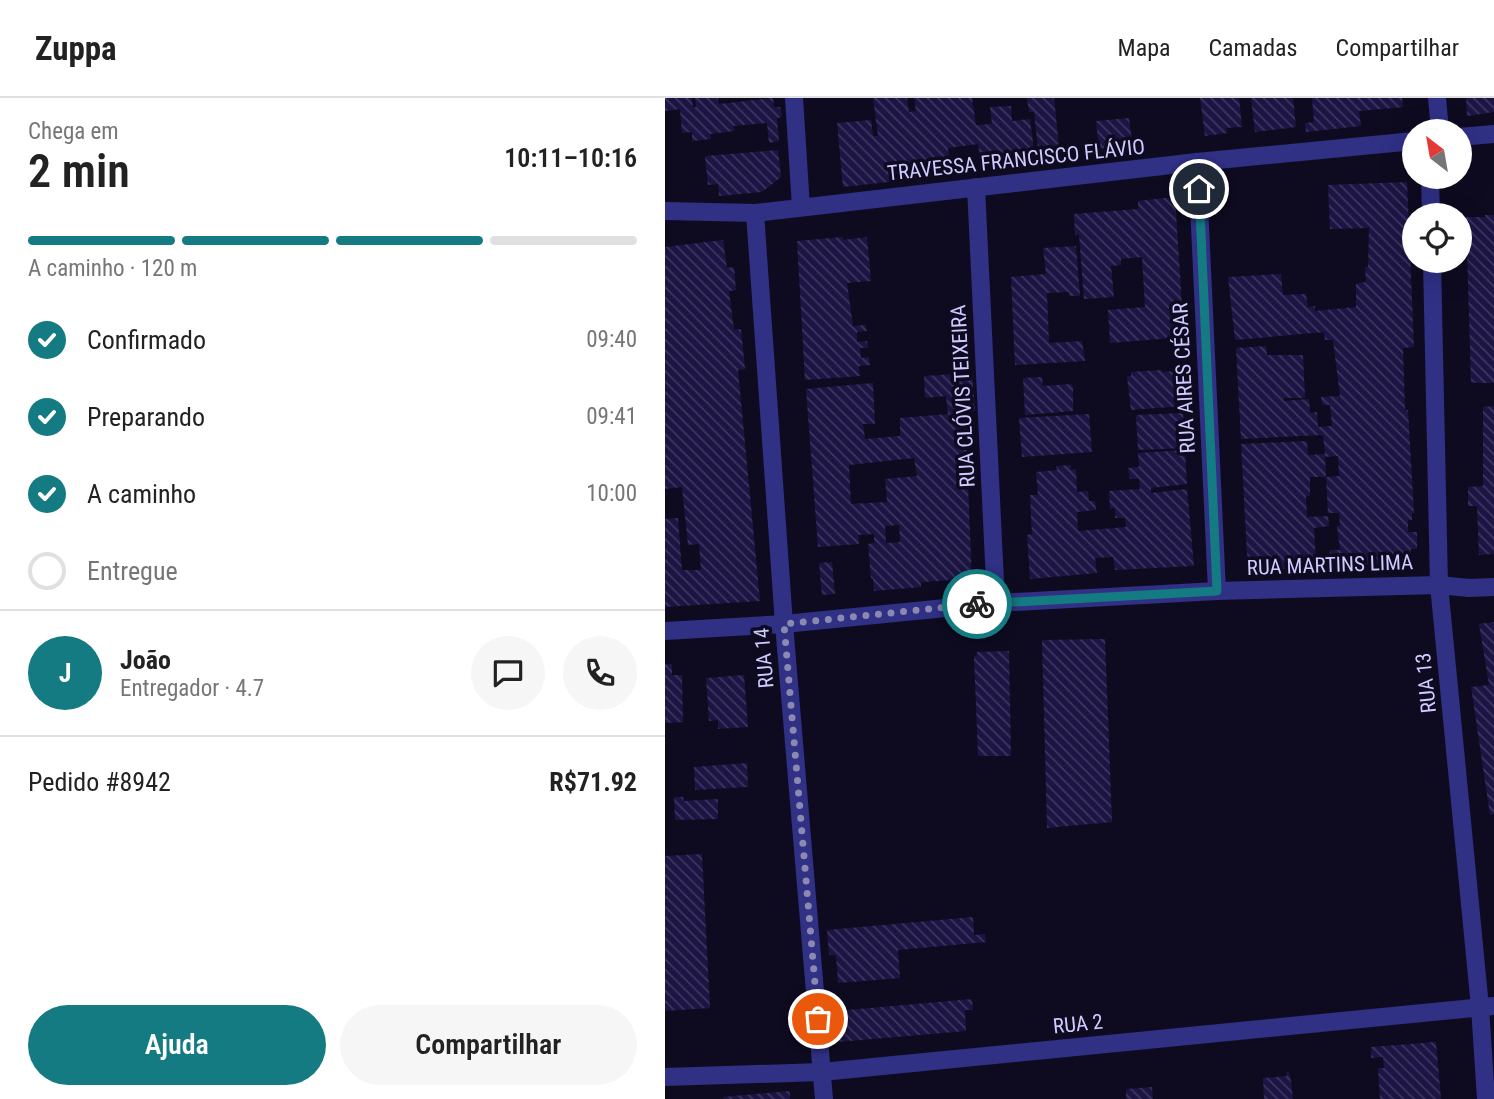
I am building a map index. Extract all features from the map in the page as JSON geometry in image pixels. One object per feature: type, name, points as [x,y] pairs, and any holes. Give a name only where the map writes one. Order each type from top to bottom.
[{"type":"street","points":[[794,98],[801,207]]},
{"type":"street","points":[[1437,98],[1439,119]]},
{"type":"street","points":[[1472,136],[1494,134]]},
{"type":"street","name":"TRAVESSA FRANCISCO FLÁVIO","points":[[665,211],[755,213],[1197,162],[1402,142]]},
{"type":"street","name":"RUA AIRES CÉSAR","points":[[1197,162],[1217,591]]},
{"type":"street","name":"RUA CLÓVIS TEIXEIRA","points":[[976,187],[996,603]]},
{"type":"street","name":"RUA 14","points":[[755,213],[784,624],[824,1099]]},
{"type":"street","name":"RUA 13","points":[[1432,273],[1439,584],[1487,1006],[1486,1099]]},
{"type":"street","name":"RUA MARTINS LIMA","points":[[665,631],[784,624],[996,603],[1217,591],[1439,584],[1469,588],[1494,587]]},
{"type":"street","name":"RUA 2","points":[[665,1077],[823,1072],[1487,1006]]},
{"type":"building","points":[[665,98],[692,98],[693,108],[696,107],[695,98],[718,98],[719,104],[773,98],[774,107],[780,107],[782,117],[777,118],[779,141],[769,143],[767,123],[733,126],[734,131],[710,134],[711,139],[692,141],[692,132],[682,133],[680,109],[665,111]]},
{"type":"building","points":[[873,98],[907,98],[909,112],[916,111],[914,98],[972,98],[976,125],[992,124],[990,107],[1011,106],[1012,121],[1030,119],[1035,159],[981,165],[978,144],[948,148],[950,169],[916,173],[916,179],[843,187],[837,123],[871,120],[873,136],[878,136]]},
{"type":"building","points":[[1027,98],[1054,98],[1060,155],[1039,158],[1034,112],[1029,112]]},
{"type":"building","points":[[1200,98],[1239,98],[1242,127],[1226,128],[1227,133],[1205,136]]},
{"type":"building","points":[[1251,98],[1293,98],[1296,127],[1255,132]]},
{"type":"building","points":[[1312,98],[1402,98],[1403,107],[1359,111],[1361,126],[1306,132],[1305,123],[1314,122]]},
{"type":"building","points":[[1466,98],[1494,98],[1494,112],[1467,116]]},
{"type":"building","points":[[1129,118],[1132,141],[1114,143],[1114,147],[1099,149],[1096,121]]},
{"type":"building","points":[[778,150],[781,177],[762,192],[719,196],[718,184],[708,185],[705,156]]},
{"type":"building","points":[[1402,182],[1402,189],[1407,189],[1408,203],[1402,203],[1402,273],[1411,273],[1414,347],[1403,348],[1405,410],[1408,410],[1414,513],[1412,520],[1408,520],[1408,532],[1417,532],[1417,549],[1411,549],[1411,563],[1330,567],[1330,550],[1340,550],[1337,526],[1340,526],[1339,513],[1328,513],[1326,477],[1310,477],[1310,496],[1306,496],[1307,517],[1328,516],[1329,526],[1314,528],[1316,564],[1285,565],[1286,569],[1248,571],[1241,444],[1307,441],[1308,455],[1325,454],[1323,435],[1241,439],[1236,348],[1266,346],[1267,355],[1303,355],[1305,398],[1284,398],[1284,401],[1309,399],[1310,413],[1317,412],[1318,427],[1332,426],[1330,405],[1322,405],[1321,397],[1340,396],[1333,340],[1325,340],[1324,332],[1235,340],[1228,277],[1281,274],[1283,295],[1306,294],[1308,307],[1315,306],[1315,311],[1356,307],[1356,284],[1366,282],[1369,228],[1330,229],[1328,185]],"holes":[[[1338,456],[1339,476],[1326,477],[1325,457]]]},
{"type":"building","points":[[1175,197],[1184,337],[1110,343],[1108,310],[1145,307],[1142,257],[1121,259],[1121,265],[1111,266],[1114,297],[1084,299],[1079,234],[1075,235],[1074,214],[1138,209],[1138,201]]},
{"type":"building","points":[[1494,215],[1494,383],[1476,383],[1471,382],[1468,273],[1472,273],[1472,217]]},
{"type":"building","points":[[843,237],[843,240],[867,237],[871,281],[847,283],[853,326],[865,325],[867,331],[857,332],[857,342],[867,341],[868,348],[860,348],[861,358],[869,357],[870,365],[859,366],[860,376],[805,380],[797,241]]},
{"type":"building","points":[[723,240],[727,268],[734,267],[736,290],[729,291],[734,330],[741,329],[745,369],[738,370],[760,601],[665,607],[665,519],[678,518],[682,570],[701,570],[699,544],[688,545],[682,487],[665,489],[665,247]]},
{"type":"building","points":[[1076,246],[1080,296],[1069,296],[1069,292],[1047,293],[1049,343],[1082,341],[1085,361],[1015,365],[1011,277],[1046,274],[1043,248]]},
{"type":"building","points":[[1181,371],[1183,406],[1131,410],[1127,376],[1131,376],[1131,372]]},
{"type":"building","points":[[972,373],[975,411],[965,412],[972,583],[954,584],[953,580],[921,582],[921,587],[874,591],[868,544],[874,543],[874,534],[858,535],[859,544],[818,547],[806,389],[873,383],[875,424],[863,424],[865,439],[900,436],[900,418],[948,414],[946,396],[925,398],[924,376]],"holes":[[[914,458],[917,476],[885,479],[887,502],[851,504],[849,465]],[[899,525],[900,542],[886,543],[885,526]]]},
{"type":"building","points":[[1042,377],[1043,386],[1071,384],[1073,411],[1025,415],[1023,378]]},
{"type":"building","points":[[1494,406],[1494,554],[1479,555],[1477,506],[1468,506],[1468,487],[1483,486],[1483,407]]},
{"type":"building","points":[[1183,413],[1185,448],[1138,450],[1136,415]]},
{"type":"building","points":[[1089,414],[1092,452],[1022,457],[1019,418]]},
{"type":"building","points":[[1185,450],[1187,484],[1151,488],[1151,493],[1187,489],[1194,566],[1115,570],[1113,557],[1095,558],[1097,573],[1030,579],[1027,535],[1032,534],[1030,495],[1038,495],[1036,472],[1057,470],[1056,466],[1071,465],[1071,470],[1076,469],[1077,492],[1088,491],[1089,501],[1095,501],[1096,510],[1077,512],[1078,531],[1126,527],[1125,518],[1115,518],[1115,508],[1110,509],[1109,491],[1140,489],[1139,479],[1130,479],[1128,468],[1139,467],[1138,453]]},
{"type":"building","points":[[832,562],[835,594],[822,595],[819,563]]},
{"type":"building","points":[[1494,622],[1494,814],[1490,815],[1471,687],[1489,685],[1479,624]]},
{"type":"building","points":[[1105,639],[1112,822],[1047,828],[1042,640]]},
{"type":"building","points":[[1009,651],[1011,756],[978,756],[974,656],[977,652]]},
{"type":"building","points":[[665,664],[672,664],[672,675],[682,675],[683,722],[665,723]]},
{"type":"building","points":[[744,675],[748,727],[718,729],[718,720],[709,721],[706,678]]},
{"type":"building","points":[[747,763],[748,787],[695,790],[694,767]]},
{"type":"building","points":[[674,797],[683,797],[684,801],[718,799],[718,819],[675,820]]},
{"type":"building","points":[[702,854],[710,1008],[665,1011],[665,856]]},
{"type":"building","points":[[973,917],[974,935],[985,934],[986,942],[898,950],[900,978],[838,983],[836,955],[829,955],[827,930]]},
{"type":"building","points":[[972,999],[973,1010],[965,1010],[966,1031],[838,1042],[836,1011]]},
{"type":"building","points":[[1436,1042],[1441,1099],[1380,1099],[1378,1068],[1384,1068],[1383,1057],[1371,1058],[1371,1047]]},
{"type":"building","points":[[1286,1072],[1289,1072],[1293,1099],[1264,1099],[1263,1078],[1287,1076]]},
{"type":"building","points":[[1152,1087],[1153,1099],[1126,1099],[1126,1089]]},
{"type":"building","points":[[790,1091],[790,1099],[723,1099],[723,1097]]},
{"type":"way so far","points":[[818,1019],[784,624],[977,604]]},
{"type":"route","points":[[977,604],[1217,591],[1199,189]]}]
